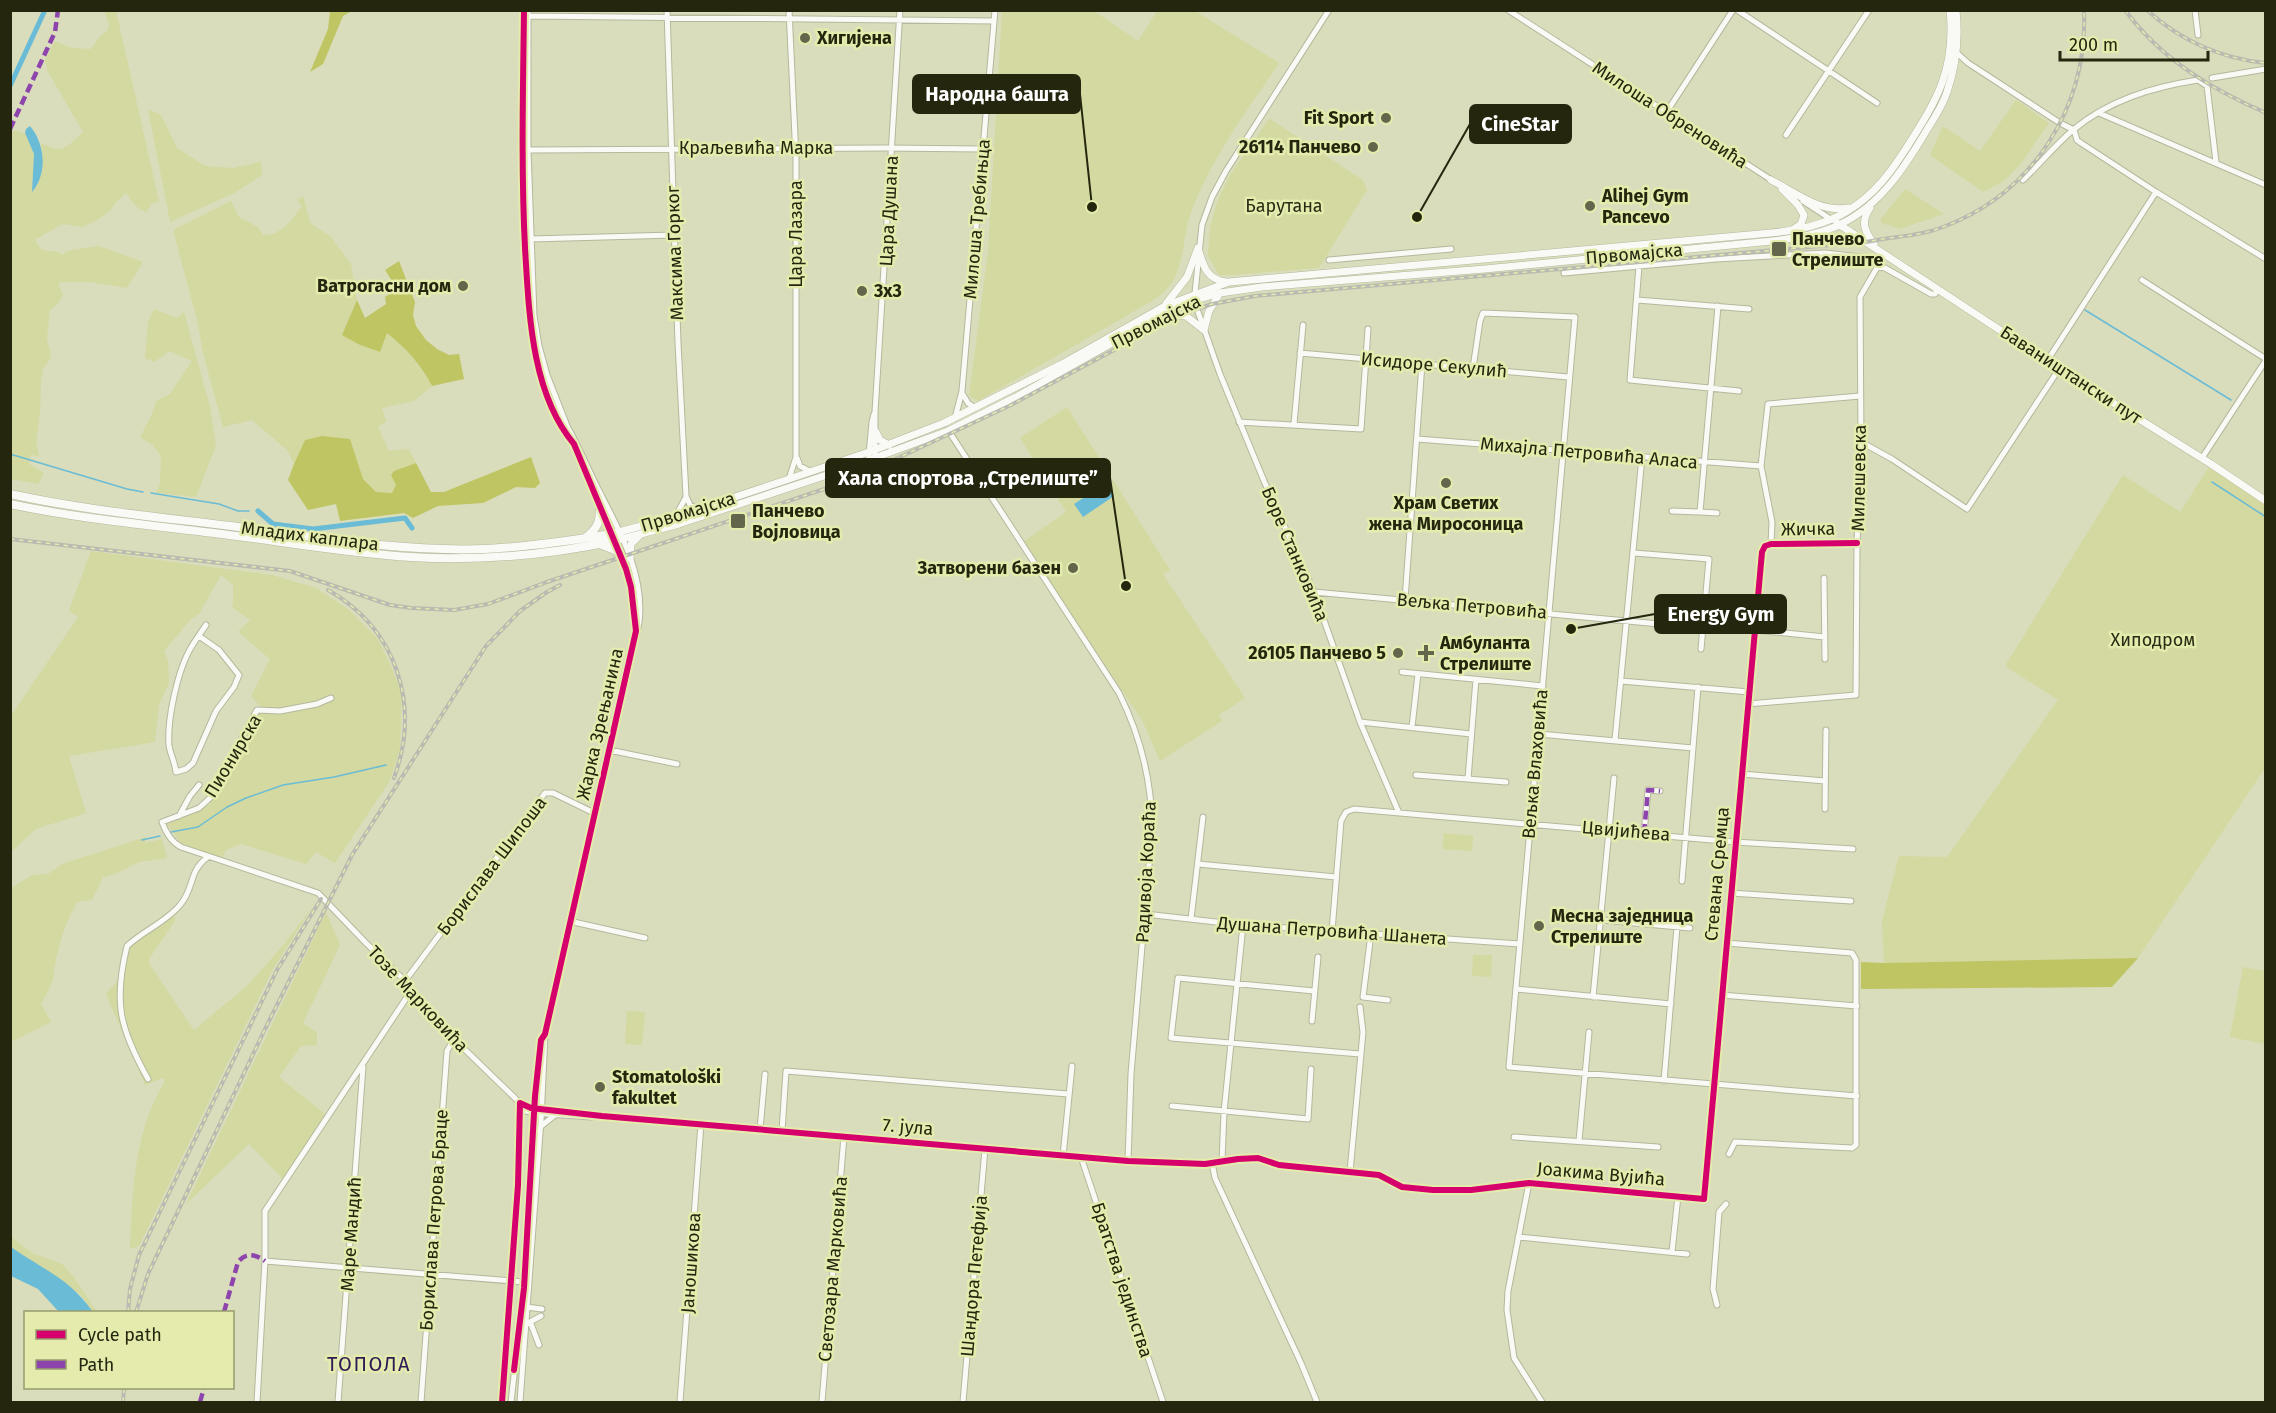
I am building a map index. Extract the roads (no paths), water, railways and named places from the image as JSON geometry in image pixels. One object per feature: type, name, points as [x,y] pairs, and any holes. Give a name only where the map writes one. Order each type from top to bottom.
[{"type":"highway","name":"Младих каплара","points":[[10,494],[69,505],[411,548],[484,549],[617,537]]},
{"type":"highway","name":"Младих каплара","points":[[10,504],[68,514],[348,551],[440,558],[512,556],[597,545]]},
{"type":"highway","points":[[584,539],[598,527],[600,508]]},
{"type":"highway","points":[[597,545],[617,537]]},
{"type":"highway","points":[[597,545],[611,548],[621,555]]},
{"type":"main road","points":[[1771,180],[1817,205],[1831,209],[1848,208],[1864,200],[1889,175],[1935,102],[1948,60],[1951,38],[1950,10]]},
{"type":"main road","points":[[1876,248],[1864,225],[1866,213],[1903,168],[1946,95],[1955,63],[1956,10]]},
{"type":"main road","points":[[1778,185],[1798,204],[1804,214],[1801,224],[1792,231]]},
{"type":"main road","name":"Првомајска","points":[[617,537],[641,534],[680,524],[872,455],[889,445],[976,408],[1062,364],[1165,306],[1229,282],[1792,231],[1832,220],[1864,200]]},
{"type":"main road","name":"Првомајска","points":[[617,537],[789,479],[948,431],[1025,392],[1195,296],[1262,287],[1485,269],[1765,242],[1804,236],[1839,225],[1873,204]]},
{"type":"main road","name":"Баваништански пут","points":[[1832,220],[2265,501]]},
{"type":"main road","points":[[1804,236],[1862,239]]},
{"type":"main road","points":[[1198,248],[1202,263],[1210,276],[1229,282]]},
{"type":"main road","points":[[1165,306],[1187,277],[1198,248]]},
{"type":"main road","points":[[1164,314],[1182,314],[1204,330],[1209,311],[1220,293]]},
{"type":"main road","points":[[876,432],[880,440],[889,445]]},
{"type":"main road","points":[[630,558],[631,544],[641,534]]},
{"type":"street","name":"Цара Лазара","points":[[789,10],[796,148],[796,457],[789,479]]},
{"type":"street","name":"Цара Душана","points":[[872,455],[876,432],[875,412],[900,10]]},
{"type":"street","name":"Милоша Требињца","points":[[955,418],[962,391],[995,10]]},
{"type":"street","name":"Боре Станковића","points":[[1329,10],[1226,171],[1207,210],[1198,248],[1195,296],[1204,330],[1239,422],[1314,592],[1360,722],[1399,813]]},
{"type":"street","name":"Милоша Обреновића","points":[[1508,10],[1832,220]]},
{"type":"street","points":[[1666,113],[1735,10],[1877,103]]},
{"type":"street","points":[[1786,135],[1869,10]]},
{"type":"street","points":[[2195,10],[2198,35]]},
{"type":"street","points":[[528,13],[994,21]]},
{"type":"street","name":"Жарка Зрењанина","points":[[528,13],[528,150],[536,333],[546,375],[600,508],[630,558],[641,597],[639,623],[545,1034],[538,1111]]},
{"type":"street","name":"Максима Горког","points":[[668,14],[674,235],[687,496]]},
{"type":"street","points":[[1956,52],[1968,63],[2073,130],[2081,143],[2265,259]]},
{"type":"street","points":[[1955,63],[1968,63]]},
{"type":"street","points":[[2212,78],[2265,69]]},
{"type":"street","points":[[2024,180],[2073,130],[2099,114],[2134,94],[2198,80],[2207,87],[2216,162]]},
{"type":"street","points":[[2099,114],[2216,162],[2265,185]]},
{"type":"street","name":"Краљевића Марка","points":[[528,150],[983,149]]},
{"type":"street","points":[[2047,360],[2156,192]]},
{"type":"street","points":[[531,238],[674,235]]},
{"type":"street","points":[[1329,260],[1451,249]]},
{"type":"street","points":[[1564,273],[1806,254],[1863,256],[1931,294],[1935,294],[1938,289]]},
{"type":"street","points":[[1639,266],[1630,380],[1739,391]]},
{"type":"street","name":"Милешевска","points":[[1748,704],[1856,695],[1857,543],[1861,442],[1860,297],[1878,266]]},
{"type":"street","points":[[2142,280],[2265,360],[2202,458]]},
{"type":"street","points":[[1637,300],[1749,309]]},
{"type":"street","points":[[1700,512],[1718,306]]},
{"type":"street","name":"Вељка Влаховића","points":[[1473,368],[1483,314],[1575,317],[1509,1067],[1585,1075]]},
{"type":"street","points":[[1294,424],[1303,325]]},
{"type":"street","points":[[1239,422],[1360,429],[1368,329]]},
{"type":"street","name":"Исидоре Секулић","points":[[1300,352],[1568,377]]},
{"type":"street","points":[[1405,600],[1422,363]]},
{"type":"street","points":[[1861,442],[1892,459],[1967,509],[2059,369]]},
{"type":"street","points":[[962,391],[966,400],[976,408]]},
{"type":"street","points":[[1771,544],[1772,522],[1761,466],[1768,404],[1860,396]]},
{"type":"street","name":"Цара Душана","points":[[872,455],[872,422],[875,412]]},
{"type":"street","name":"Радивоја Кораћа","points":[[944,423],[991,499],[1087,641],[1119,693],[1132,720],[1148,768],[1152,830],[1129,1103],[1128,1161]]},
{"type":"street","name":"Жарка Зрењанина","points":[[568,428],[617,537],[629,577],[636,631]]},
{"type":"street","name":"Михајла Петровића Аласа","points":[[1417,439],[1761,466]]},
{"type":"street","points":[[796,457],[801,466],[811,472]]},
{"type":"street","points":[[1616,741],[1642,457]]},
{"type":"street","points":[[687,496],[690,505],[698,510]]},
{"type":"street","points":[[675,517],[687,496]]},
{"type":"street","points":[[1672,511],[1717,513]]},
{"type":"street","name":"Жичка","points":[[1762,552],[1765,546],[1771,544],[1857,543]]},
{"type":"street","name":"Стевана Сремца","points":[[1704,1199],[1762,552]]},
{"type":"street","points":[[1634,553],[1708,560],[1701,649]]},
{"type":"street","points":[[1824,578],[1826,659]]},
{"type":"street","name":"Вељка Петровића","points":[[1314,592],[1703,628]]},
{"type":"street","name":"Пионирска","points":[[199,636],[219,650],[239,675],[234,687],[216,711],[193,763],[186,769],[176,772],[169,745],[170,718],[179,678],[188,654],[199,636],[206,625]]},
{"type":"street","points":[[1755,630],[1825,637]]},
{"type":"street","points":[[1402,672],[1542,686]]},
{"type":"street","points":[[1412,727],[1418,674]]},
{"type":"street","points":[[1468,779],[1476,679]]},
{"type":"street","points":[[1621,681],[1749,692]]},
{"type":"street","points":[[1682,880],[1698,687]]},
{"type":"street","name":"Пионирска","points":[[178,817],[199,808],[211,797],[257,710],[280,711],[317,704],[332,698]]},
{"type":"street","points":[[1360,722],[1471,734]]},
{"type":"street","points":[[1826,730],[1826,809]]},
{"type":"street","points":[[1539,734],[1692,748]]},
{"type":"street","points":[[609,750],[677,764]]},
{"type":"street","points":[[1742,774],[1826,782]]},
{"type":"street","points":[[1416,775],[1506,782]]},
{"type":"street","points":[[1593,997],[1614,778]]},
{"type":"street","points":[[199,785],[178,817],[162,822],[171,840],[181,847],[208,857]]},
{"type":"street","points":[[1644,833],[1648,790],[1660,791]]},
{"type":"street","name":"Борислава Шипоша","points":[[405,981],[545,793],[553,793],[594,813]]},
{"type":"street","name":"Цвијићева","points":[[1336,877],[1341,821],[1346,812],[1354,809],[1735,842],[1853,849]]},
{"type":"street","points":[[1191,920],[1203,817]]},
{"type":"street","points":[[148,1079],[127,1037],[120,1011],[121,983],[128,946],[180,905],[190,887],[198,864],[208,857]]},
{"type":"street","name":"Тозе Марковића","points":[[208,857],[318,892],[405,981],[454,1040],[522,1104],[525,1111],[538,1111]]},
{"type":"street","points":[[1198,864],[1336,877],[1332,931]]},
{"type":"street","points":[[1731,893],[1851,901]]},
{"type":"street","name":"Душана Петровића Шанета","points":[[1144,914],[1244,925],[1520,944]]},
{"type":"street","points":[[1602,920],[1690,928]]},
{"type":"street","points":[[569,921],[645,939]]},
{"type":"street","points":[[1222,1161],[1224,1112],[1244,925]]},
{"type":"street","points":[[1664,1081],[1677,927]]},
{"type":"street","points":[[1371,934],[1363,997],[1388,1000]]},
{"type":"street","points":[[1726,943],[1852,953],[1857,960],[1856,1145],[1852,1148],[1735,1142],[1729,1154]]},
{"type":"street","points":[[1312,1021],[1318,957]]},
{"type":"street","points":[[1314,991],[1178,978],[1171,1038],[1360,1054]]},
{"type":"street","points":[[1516,989],[1671,1004]]},
{"type":"street","points":[[257,1402],[265,1261],[265,1212],[411,991]]},
{"type":"street","points":[[1721,994],[1857,1006]]},
{"type":"street","points":[[1350,1172],[1363,1032],[1360,1007]]},
{"type":"street","points":[[1579,1141],[1589,1032]]},
{"type":"street","name":"Жарка Зрењанина","points":[[538,1111],[535,1098],[542,1040],[545,1034]]},
{"type":"street","name":"Борислава Петрова Браце","points":[[421,1402],[447,1051],[454,1040]]},
{"type":"street","name":"Маре Мандић","points":[[338,1402],[363,1065]]},
{"type":"street","points":[[1063,1155],[1072,1066]]},
{"type":"street","points":[[1172,1106],[1308,1119],[1311,1069]]},
{"type":"street","points":[[782,1131],[786,1071],[1068,1094]]},
{"type":"street","points":[[760,1129],[765,1074]]},
{"type":"street","points":[[1585,1075],[1857,1096]]},
{"type":"street","points":[[522,1104],[535,1098]]},
{"type":"street","points":[[519,1402],[528,1321],[526,1307],[540,1127],[538,1111]]},
{"type":"street","points":[[511,1402],[524,1282],[538,1111]]},
{"type":"street","name":"7. јула","points":[[538,1111],[1128,1161],[1212,1163]]},
{"type":"street","name":"7. јула","points":[[538,1111],[555,1115],[602,1116]]},
{"type":"street","points":[[540,1127],[555,1115]]},
{"type":"street","name":"Јаношикова","points":[[680,1402],[701,1124]]},
{"type":"street","name":"Светозара Марковића","points":[[822,1402],[844,1137]]},
{"type":"street","points":[[1514,1137],[1658,1147]]},
{"type":"street","name":"Шандора Петефија","points":[[963,1402],[985,1149]]},
{"type":"street","name":"Братства јединства","points":[[1082,1157],[1163,1402]]},
{"type":"street","name":"Јоакима Вујића","points":[[1212,1163],[1258,1158],[1279,1165],[1379,1175],[1402,1187],[1433,1190],[1472,1190],[1529,1183],[1704,1199]]},
{"type":"street","points":[[1212,1163],[1215,1178],[1317,1402]]},
{"type":"street","points":[[1529,1183],[1508,1291],[1507,1310],[1514,1358],[1542,1402]]},
{"type":"street","name":"Јоакима Вујића","points":[[1672,1252],[1678,1196]]},
{"type":"street","points":[[1717,1305],[1713,1289],[1719,1212],[1726,1204]]},
{"type":"street","points":[[1518,1237],[1687,1254]]},
{"type":"street","points":[[265,1261],[524,1282]]},
{"type":"street","points":[[526,1307],[542,1313],[528,1321]]},
{"type":"street","points":[[528,1321],[539,1345]]},
{"type":"water","points":[[30,126],[39,141],[43,159],[41,176],[32,192],[34,154],[25,133]]},
{"type":"water","points":[[1106,483],[1114,496],[1083,517],[1074,504]]},
{"type":"water","points":[[11,1247],[65,1282],[92,1311],[58,1311],[38,1289],[11,1276]]},
{"type":"waterway","points":[[10,86],[45,10]]},
{"type":"waterway","points":[[2085,310],[2231,400]]},
{"type":"waterway","points":[[10,454],[143,492]]},
{"type":"waterway","points":[[2212,482],[2266,517]]},
{"type":"waterway","points":[[151,493],[219,504],[238,511],[249,511]]},
{"type":"waterway","points":[[258,511],[273,524],[313,529],[405,518],[412,528]]},
{"type":"waterway","points":[[171,832],[198,827],[227,807],[283,785],[334,777],[386,765]]},
{"type":"waterway","points":[[142,840],[160,836]]},
{"type":"railway","points":[[10,539],[290,571],[390,605],[411,608],[454,610],[488,604],[851,480],[1009,406],[1182,314],[1212,304],[1255,296],[1866,242],[1924,233],[1943,227],[1975,212],[2004,192],[2029,169],[2049,142],[2065,112],[2076,80],[2083,45],[2084,10]]},
{"type":"railway","points":[[2125,10],[2154,43],[2188,71],[2226,94],[2266,113]]},
{"type":"railway","points":[[2147,10],[2159,21],[2202,46],[2233,57],[2266,63]]},
{"type":"railway","points":[[136,1311],[148,1274],[267,1025],[352,855],[486,646],[520,611],[560,585]]},
{"type":"railway","points":[[328,590],[352,606],[371,626],[386,647],[397,671],[403,697],[405,723],[402,751],[394,778]]},
{"type":"railway","points":[[128,1311],[130,1289],[139,1255],[277,970],[321,899]]},
{"type":"railway","points":[[123,1402],[124,1389]]},
{"type":"place","name":"Хигијена","points":[[805,38]]},
{"type":"place","name":"Fit Sport","points":[[1386,118]]},
{"type":"place","name":"26114 Панчево","points":[[1373,147]]},
{"type":"place","name":"Alihej Gym Pancevo","points":[[1590,206]]},
{"type":"place","name":"Народна башта","points":[[1092,207]]},
{"type":"place","name":"CineStar","points":[[1417,217]]},
{"type":"place","name":"Панчево Стрелиште","points":[[1779,249]]},
{"type":"place","name":"Ватрогасни дом","points":[[463,286]]},
{"type":"place","name":"3x3","points":[[862,291]]},
{"type":"place","name":"Храм Светих жена Миросоница","points":[[1446,483]]},
{"type":"place","name":"Панчево Војловица","points":[[738,521]]},
{"type":"place","name":"Затворени базен","points":[[1073,568]]},
{"type":"place","name":"Хала спортова „Стрелиште”","points":[[1126,586]]},
{"type":"place","name":"Energy Gym","points":[[1571,629]]},
{"type":"place","name":"26105 Панчево 5","points":[[1398,653]]},
{"type":"place","name":"Амбуланта Стрелиште","points":[[1426,653]]},
{"type":"place","name":"Месна заједница Стрелиште","points":[[1539,926]]},
{"type":"place","name":"Stomatološki fakultet","points":[[600,1087]]},
{"type":"district","name":"ТОПОЛА","points":[[369,1364]]},
{"type":"park label","name":"Барутана","points":[[1284,206]]},
{"type":"park label","name":"Хиподром","points":[[2153,640]]}]
